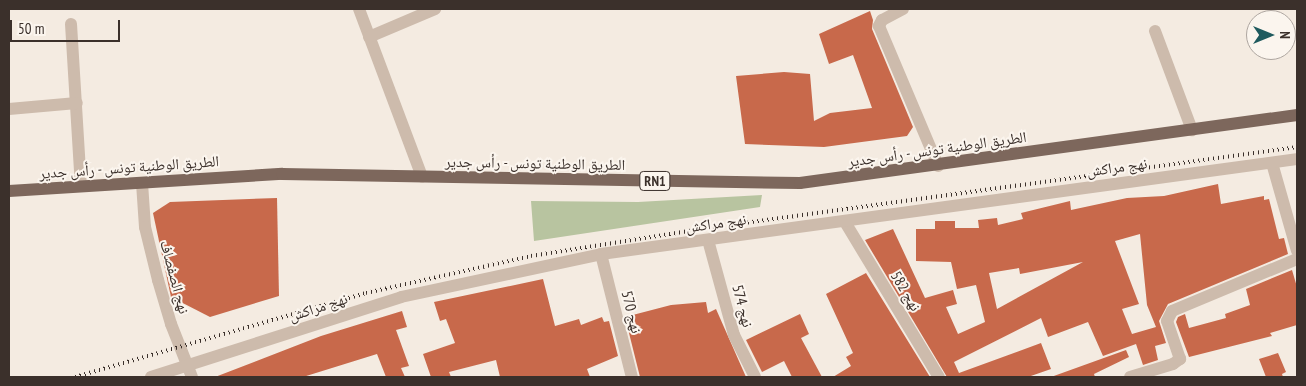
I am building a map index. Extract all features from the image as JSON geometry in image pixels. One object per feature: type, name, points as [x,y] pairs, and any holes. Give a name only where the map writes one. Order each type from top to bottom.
[{"type":"main road","name":"الطريق الوطنية تونس - رأس جدير","points":[[9,192],[282,174],[800,183],[938,166],[1297,115]]},
{"type":"street","points":[[359,9],[422,177]]},
{"type":"street","points":[[370,37],[435,9]]},
{"type":"street","points":[[903,9],[882,20],[879,26],[938,166]]},
{"type":"street","points":[[71,24],[81,186]]},
{"type":"street","points":[[1155,30],[1192,130]]},
{"type":"street","points":[[9,109],[77,103]]},
{"type":"street","name":"نهج مراكش","points":[[151,377],[189,372],[401,297],[601,254],[1297,159]]},
{"type":"street","points":[[1272,162],[1294,227],[1297,251]]},
{"type":"street","name":"نهج الصفصاف","points":[[142,183],[147,235],[171,324],[189,372]]},
{"type":"street","name":"نهج 582","points":[[845,222],[939,377]]},
{"type":"street","name":"نهج 574","points":[[708,240],[734,335],[755,377]]},
{"type":"street","name":"نهج 570","points":[[601,254],[632,377]]},
{"type":"street","points":[[1130,377],[1174,364],[1180,359],[1167,321],[1168,313],[1297,259]]},
{"type":"green space","points":[[762,195],[760,207],[534,241],[531,201],[638,202]]},
{"type":"building","points":[[870,11],[873,20],[872,29],[913,127],[907,136],[824,147],[745,144],[736,76],[784,72],[810,74],[814,121],[830,113],[872,108],[853,55],[829,64],[819,34]]},
{"type":"building","points":[[1218,184],[1221,204],[1264,196],[1264,200],[1269,199],[1279,239],[1284,238],[1288,254],[1168,304],[1159,321],[1166,343],[1155,346],[1158,360],[1143,365],[1136,344],[1103,356],[1088,322],[1048,337],[1041,318],[954,362],[959,373],[1041,343],[1051,369],[1028,377],[947,377],[865,240],[893,229],[925,298],[953,290],[957,304],[946,307],[958,334],[985,322],[976,285],[957,289],[951,262],[916,261],[916,229],[935,229],[935,221],[955,221],[955,228],[979,228],[978,220],[997,218],[998,225],[1023,219],[1021,213],[1070,201],[1071,210],[1127,198],[1164,196]],"holes":[[[1140,234],[1147,305],[1156,327],[1132,334],[1122,309],[1139,304],[1115,241]],[[1083,262],[997,309],[989,273],[1019,268],[1020,274]]]},
{"type":"building","points":[[277,198],[279,296],[210,317],[171,297],[153,213],[170,202]]},
{"type":"building","points":[[1292,270],[1297,287],[1297,325],[1270,333],[1272,336],[1189,357],[1176,322],[1178,317],[1185,314],[1189,328],[1226,318],[1225,314],[1250,305],[1246,289]]},
{"type":"building","points":[[866,273],[930,377],[833,377],[851,366],[846,357],[853,353],[826,294]]},
{"type":"building","points":[[543,279],[555,326],[579,319],[581,325],[602,317],[604,322],[609,321],[618,356],[587,369],[590,377],[500,377],[496,360],[449,372],[451,377],[431,377],[423,354],[455,343],[446,319],[440,321],[434,302]]},
{"type":"building","points":[[706,302],[708,313],[716,309],[746,377],[640,377],[625,317],[671,305]]},
{"type":"building","points":[[402,311],[407,327],[396,330],[409,366],[401,368],[405,377],[386,377],[377,354],[303,377],[215,377],[321,336]]},
{"type":"building","points":[[800,314],[809,334],[801,338],[822,377],[792,377],[784,361],[762,372],[746,340]]},
{"type":"building","points":[[1126,350],[1129,357],[1094,374],[1095,377],[1051,377]]},
{"type":"building","points":[[1278,353],[1286,372],[1282,374],[1283,377],[1266,377],[1259,359]]},
{"type":"railway","points":[[75,377],[366,293],[531,256],[708,228],[1297,147]]}]
